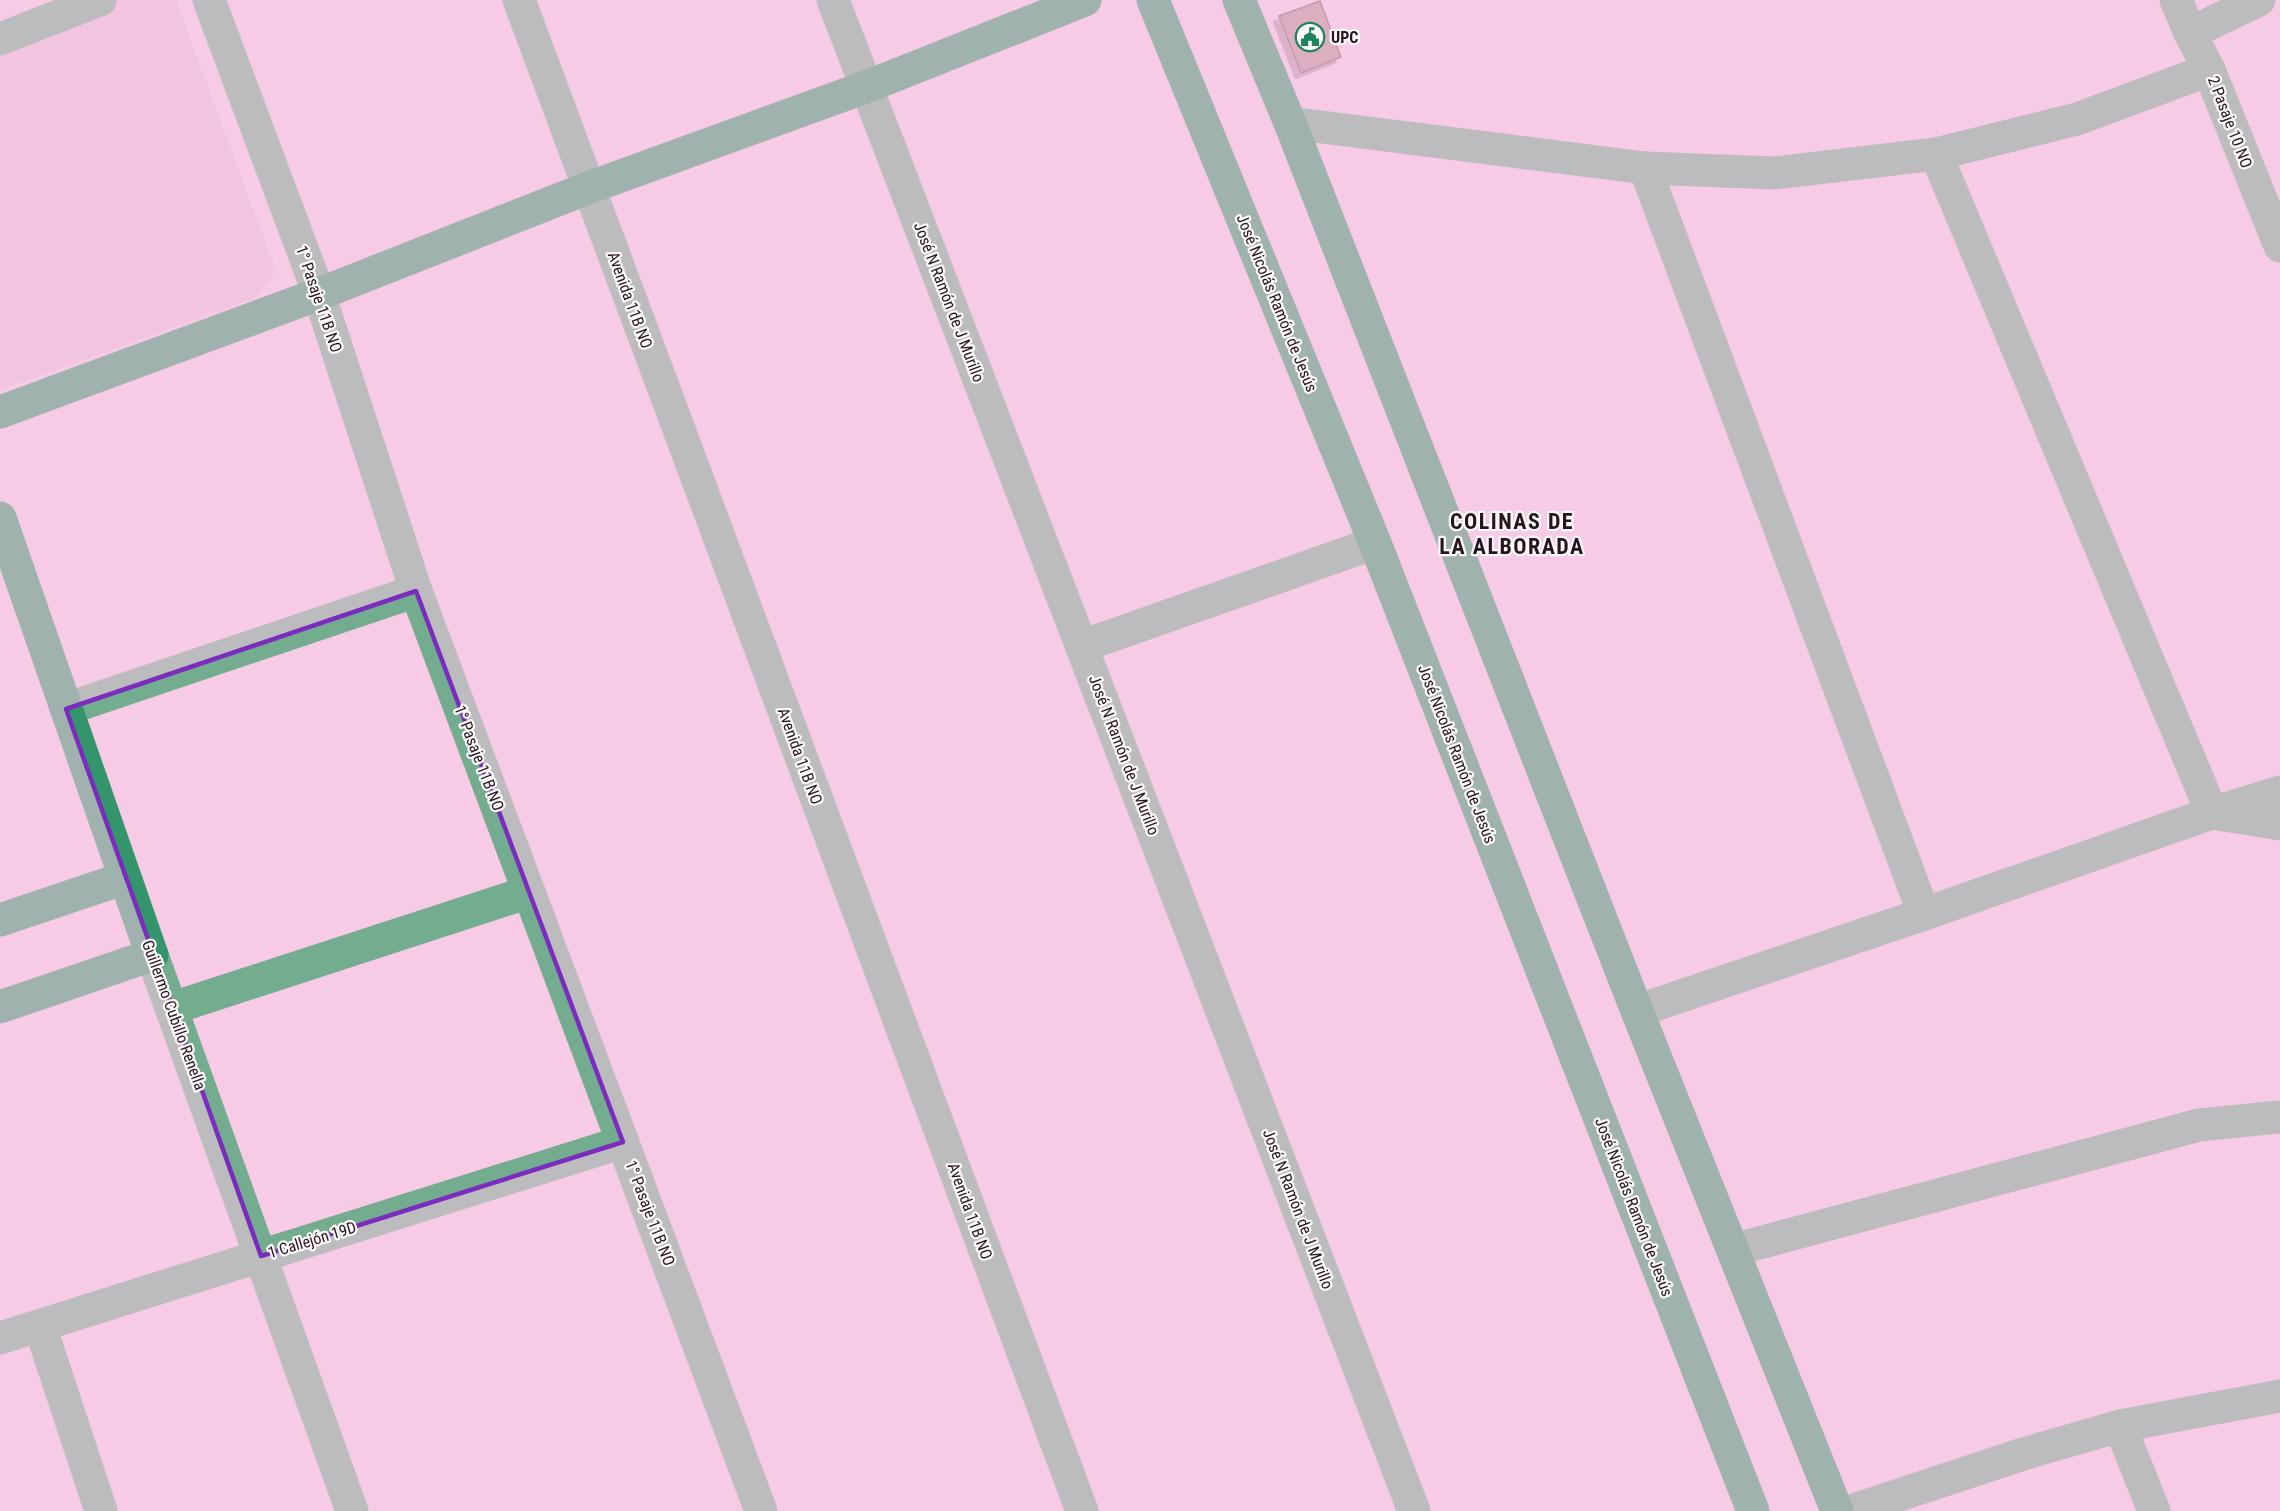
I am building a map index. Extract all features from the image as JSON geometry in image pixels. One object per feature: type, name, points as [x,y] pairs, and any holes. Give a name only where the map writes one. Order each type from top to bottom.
[{"type":"street","points":[[0,39],[100,0]]},
{"type":"street","name":"1° Pasaje 11B NO","points":[[209,0],[319,294],[416,591],[761,1511]]},
{"type":"street","name":"Avenida 11B NO","points":[[519,0],[1082,1511]]},
{"type":"street","name":"José N Ramón de J Murillo","points":[[833,0],[1414,1511]]},
{"type":"street","points":[[0,412],[319,294],[588,188],[866,87],[1085,0]]},
{"type":"street","name":"José Nicolás Ramón de Jesús","points":[[1153,0],[1375,543],[1753,1511]]},
{"type":"street","points":[[1239,0],[1290,123],[1637,1011],[1837,1511]]},
{"type":"street","name":"2 Pasaje 10 NO","points":[[2176,0],[2270,195],[2280,246]]},
{"type":"street","points":[[2190,33],[2259,0]]},
{"type":"street","points":[[1290,123],[1645,168],[1775,173],[1936,154],[2077,119],[2209,70]]},
{"type":"street","points":[[1936,154],[2212,813]]},
{"type":"street","points":[[1645,168],[1923,914]]},
{"type":"street","name":"Guillermo Cubillo Renella","points":[[0,518],[152,955],[173,1008],[352,1511]]},
{"type":"street","points":[[1082,646],[1375,543]]},
{"type":"street","points":[[66,710],[416,591]]},
{"type":"street","points":[[1637,1011],[2212,813],[2280,792]]},
{"type":"street","points":[[2212,813],[2280,824]]},
{"type":"street","points":[[0,920],[125,878]]},
{"type":"street","points":[[173,1008],[529,892]]},
{"type":"street","points":[[0,1007],[152,955]]},
{"type":"street","points":[[1733,1250],[2199,1125],[2280,1117]]},
{"type":"street","name":"1 Callejón 19D","points":[[0,1338],[623,1142]]},
{"type":"street","points":[[40,1326],[100,1511]]},
{"type":"street","points":[[1851,1511],[2023,1454],[2120,1426],[2280,1396]]},
{"type":"street","points":[[2120,1426],[2154,1511]]},
{"type":"highlighted area","points":[[416,591],[623,1142],[261,1256],[66,709]]},
{"type":"shaded area","points":[[95,0],[176,0],[276,271],[255,298],[0,390],[0,38]]},
{"type":"building","name":"UPC","points":[[1320,1],[1341,57],[1301,73],[1279,16]]},
{"type":"place","name":"UPC","points":[[1310,37]]},
{"type":"district","name":"COLINAS DE LA ALBORADA","points":[[1512,534]]}]
